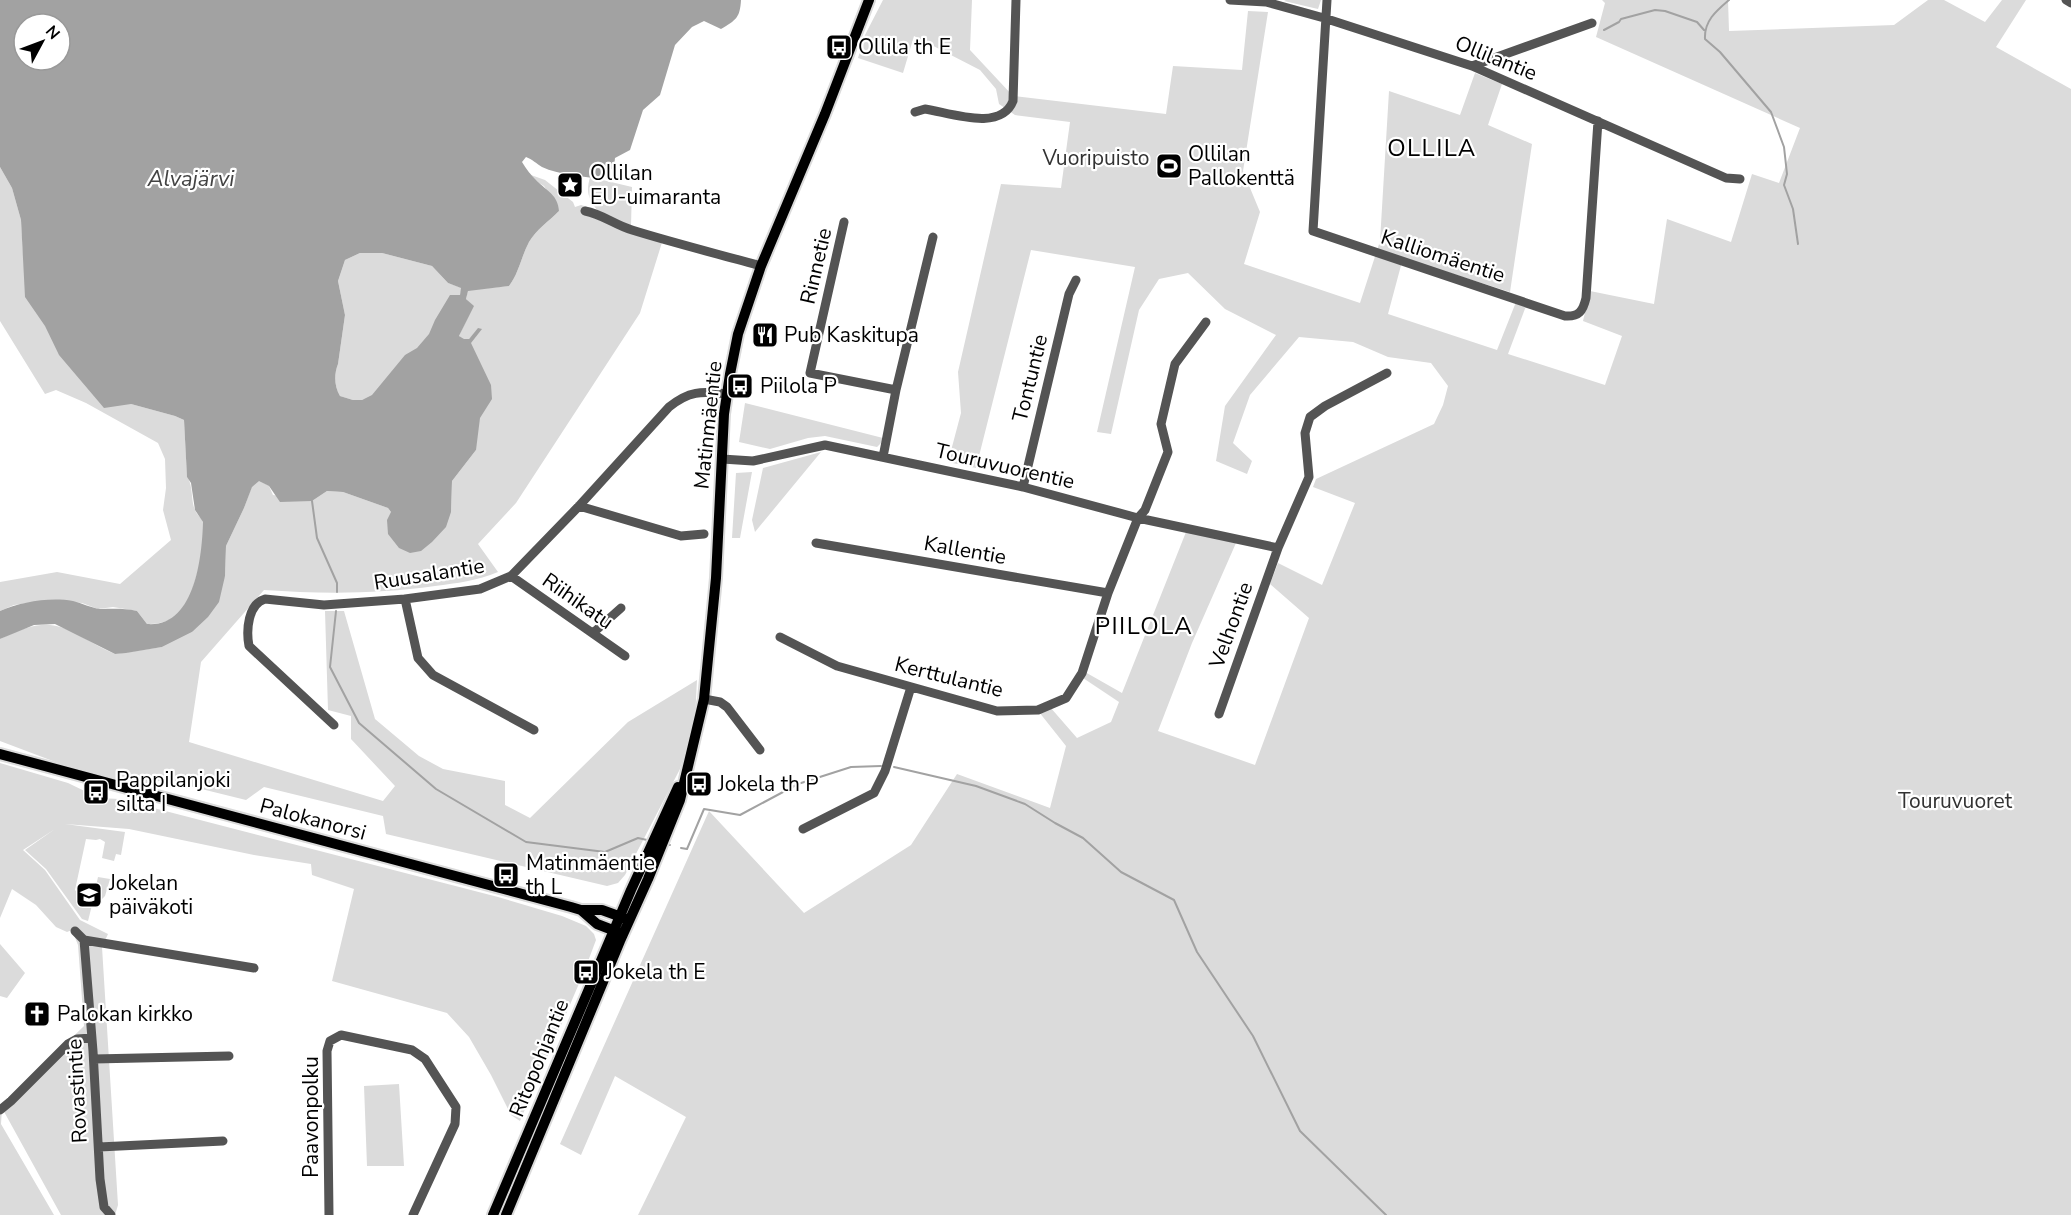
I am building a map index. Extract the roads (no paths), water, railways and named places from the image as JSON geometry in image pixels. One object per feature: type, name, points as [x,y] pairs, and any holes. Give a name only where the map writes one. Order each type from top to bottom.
[{"type":"main road","name":"Matinmäentie","points":[[625,918],[656,832],[688,768],[704,699],[716,578],[726,394],[738,334],[761,266],[825,114],[869,0]]},
{"type":"main road","name":"Palokanorsi","points":[[0,754],[581,910],[602,910],[625,918]]},
{"type":"main road","name":"Palokanorsi","points":[[581,910],[593,921],[618,932]]},
{"type":"main road","name":"Ritopohjantie","points":[[493,1215],[625,918]]},
{"type":"main road","name":"Ritopohjantie","points":[[506,1215],[618,932]]},
{"type":"street","points":[[915,112],[926,109],[989,120],[1000,117],[1009,110],[1013,101],[1016,0]]},
{"type":"street","name":"Ollilantie","points":[[1230,0],[1269,1],[1472,66],[1726,178],[1740,179]]},
{"type":"street","points":[[1324,18],[1327,0]]},
{"type":"street","points":[[2066,0],[2071,3]]},
{"type":"street","name":"Kalliomäentie","points":[[1324,18],[1313,231],[1572,317],[1579,314],[1586,298],[1598,121]]},
{"type":"street","points":[[1472,66],[1592,23]]},
{"type":"street","points":[[585,211],[594,212],[615,225],[761,266]]},
{"type":"street","name":"Rinnetie","points":[[844,222],[810,373],[896,390]]},
{"type":"street","points":[[883,457],[896,390],[933,237]]},
{"type":"street","name":"Tontuntie","points":[[1023,487],[1069,294],[1076,280]]},
{"type":"street","name":"Kerttulantie","points":[[780,637],[837,666],[997,711],[1038,710],[1066,698],[1082,673],[1108,594],[1138,518],[1146,510],[1168,452],[1161,424],[1175,364],[1206,322]]},
{"type":"street","name":"Velhontie","points":[[1219,714],[1278,548],[1309,477],[1305,433],[1310,417],[1325,406],[1387,373]]},
{"type":"street","name":"Ruusalantie","points":[[334,725],[249,646],[246,633],[254,606],[259,601],[265,599],[324,605],[405,599],[480,589],[512,576],[669,407],[681,398],[700,392],[726,394]]},
{"type":"street","name":"Touruvuorentie","points":[[722,459],[753,461],[825,445],[1023,487],[1138,518],[1278,548]]},
{"type":"street","points":[[579,506],[681,536],[705,534]]},
{"type":"street","name":"Kallentie","points":[[816,543],[1108,594]]},
{"type":"street","name":"Riihikatu","points":[[512,576],[625,656]]},
{"type":"street","points":[[405,599],[418,658],[433,675],[534,730]]},
{"type":"street","points":[[593,633],[621,608]]},
{"type":"street","points":[[803,830],[874,794],[885,771],[911,687]]},
{"type":"street","points":[[704,699],[720,702],[727,707],[760,750]]},
{"type":"street","points":[[75,931],[84,940],[254,968]]},
{"type":"street","name":"Rovastintie","points":[[84,940],[94,1059],[100,1179],[104,1206],[111,1215]]},
{"type":"street","name":"Paavonpolku","points":[[329,1215],[327,1052],[330,1041],[341,1035],[412,1050],[425,1059],[456,1107],[455,1124],[413,1215]]},
{"type":"street","points":[[0,1110],[68,1044],[77,1039],[92,1038]]},
{"type":"street","points":[[94,1059],[229,1056]]},
{"type":"street","points":[[99,1147],[223,1141]]},
{"type":"water","name":"Alvajärvi","points":[[0,0],[741,0],[740,11],[730,23],[721,29],[704,21],[692,27],[675,45],[660,95],[643,110],[630,150],[615,158],[614,167],[600,179],[556,172],[526,157],[522,162],[554,197],[559,211],[532,238],[509,286],[468,291],[466,299],[474,306],[459,336],[469,339],[478,328],[482,329],[471,343],[491,385],[492,399],[480,418],[476,450],[452,481],[451,512],[446,527],[421,551],[410,553],[399,548],[388,534],[387,520],[391,512],[388,508],[343,492],[327,491],[312,501],[280,502],[269,486],[259,481],[252,487],[226,546],[225,576],[219,602],[208,617],[192,632],[162,647],[115,654],[55,624],[34,625],[0,639],[0,611],[45,600],[73,601],[100,609],[137,611],[147,624],[163,622],[176,615],[186,603],[193,588],[201,553],[203,522],[195,510],[191,483],[187,477],[184,420],[131,404],[104,408],[59,355],[45,326],[25,297],[21,220],[12,188],[0,167]],"holes":[[[360,253],[382,253],[432,266],[448,283],[461,288],[460,295],[450,295],[429,334],[417,348],[405,355],[372,395],[362,400],[353,400],[340,396],[335,380],[345,315],[338,281],[345,260]]]},
{"type":"waterway","points":[[1729,0],[1715,12],[1706,27],[1705,39],[1720,52],[1771,112],[1784,147],[1787,174],[1784,185],[1793,209],[1798,244]]},
{"type":"waterway","points":[[1604,30],[1621,19],[1655,10],[1697,22],[1704,30]]},
{"type":"waterway","points":[[312,501],[317,538],[337,583],[337,592]]},
{"type":"waterway","points":[[336,611],[330,667],[359,723],[436,789],[526,842],[605,852],[638,838],[647,840]]},
{"type":"waterway","points":[[681,848],[687,849],[704,809],[740,815],[798,784],[851,767],[881,766]]},
{"type":"waterway","points":[[894,767],[976,786],[1025,804],[1083,838],[1121,872],[1174,900],[1197,952],[1253,1036],[1300,1131],[1386,1215]]},
{"type":"place","name":"Ollila th E","points":[[839,47]]},
{"type":"place","name":"Ollilan Pallokenttä","points":[[1169,166]]},
{"type":"place","name":"Ollilan EU-uimaranta","points":[[570,185]]},
{"type":"place","name":"Pub Kaskitupa","points":[[765,335]]},
{"type":"place","name":"Piilola P","points":[[740,386]]},
{"type":"place","name":"Jokela th P","points":[[699,784]]},
{"type":"place","name":"Pappilanjoki silta I","points":[[96,792]]},
{"type":"place","name":"Matinmäentie th L","points":[[506,875]]},
{"type":"place","name":"Jokelan päiväkoti","points":[[89,895]]},
{"type":"place","name":"Jokela th E","points":[[586,972]]},
{"type":"place","name":"Palokan kirkko","points":[[37,1014]]},
{"type":"district","name":"OLLILA","points":[[1432,148]]},
{"type":"district","name":"PIILOLA","points":[[1144,626]]},
{"type":"park label","name":"Vuoripuisto","points":[[1096,158]]},
{"type":"park label","name":"Touruvuoret","points":[[1955,801]]}]
